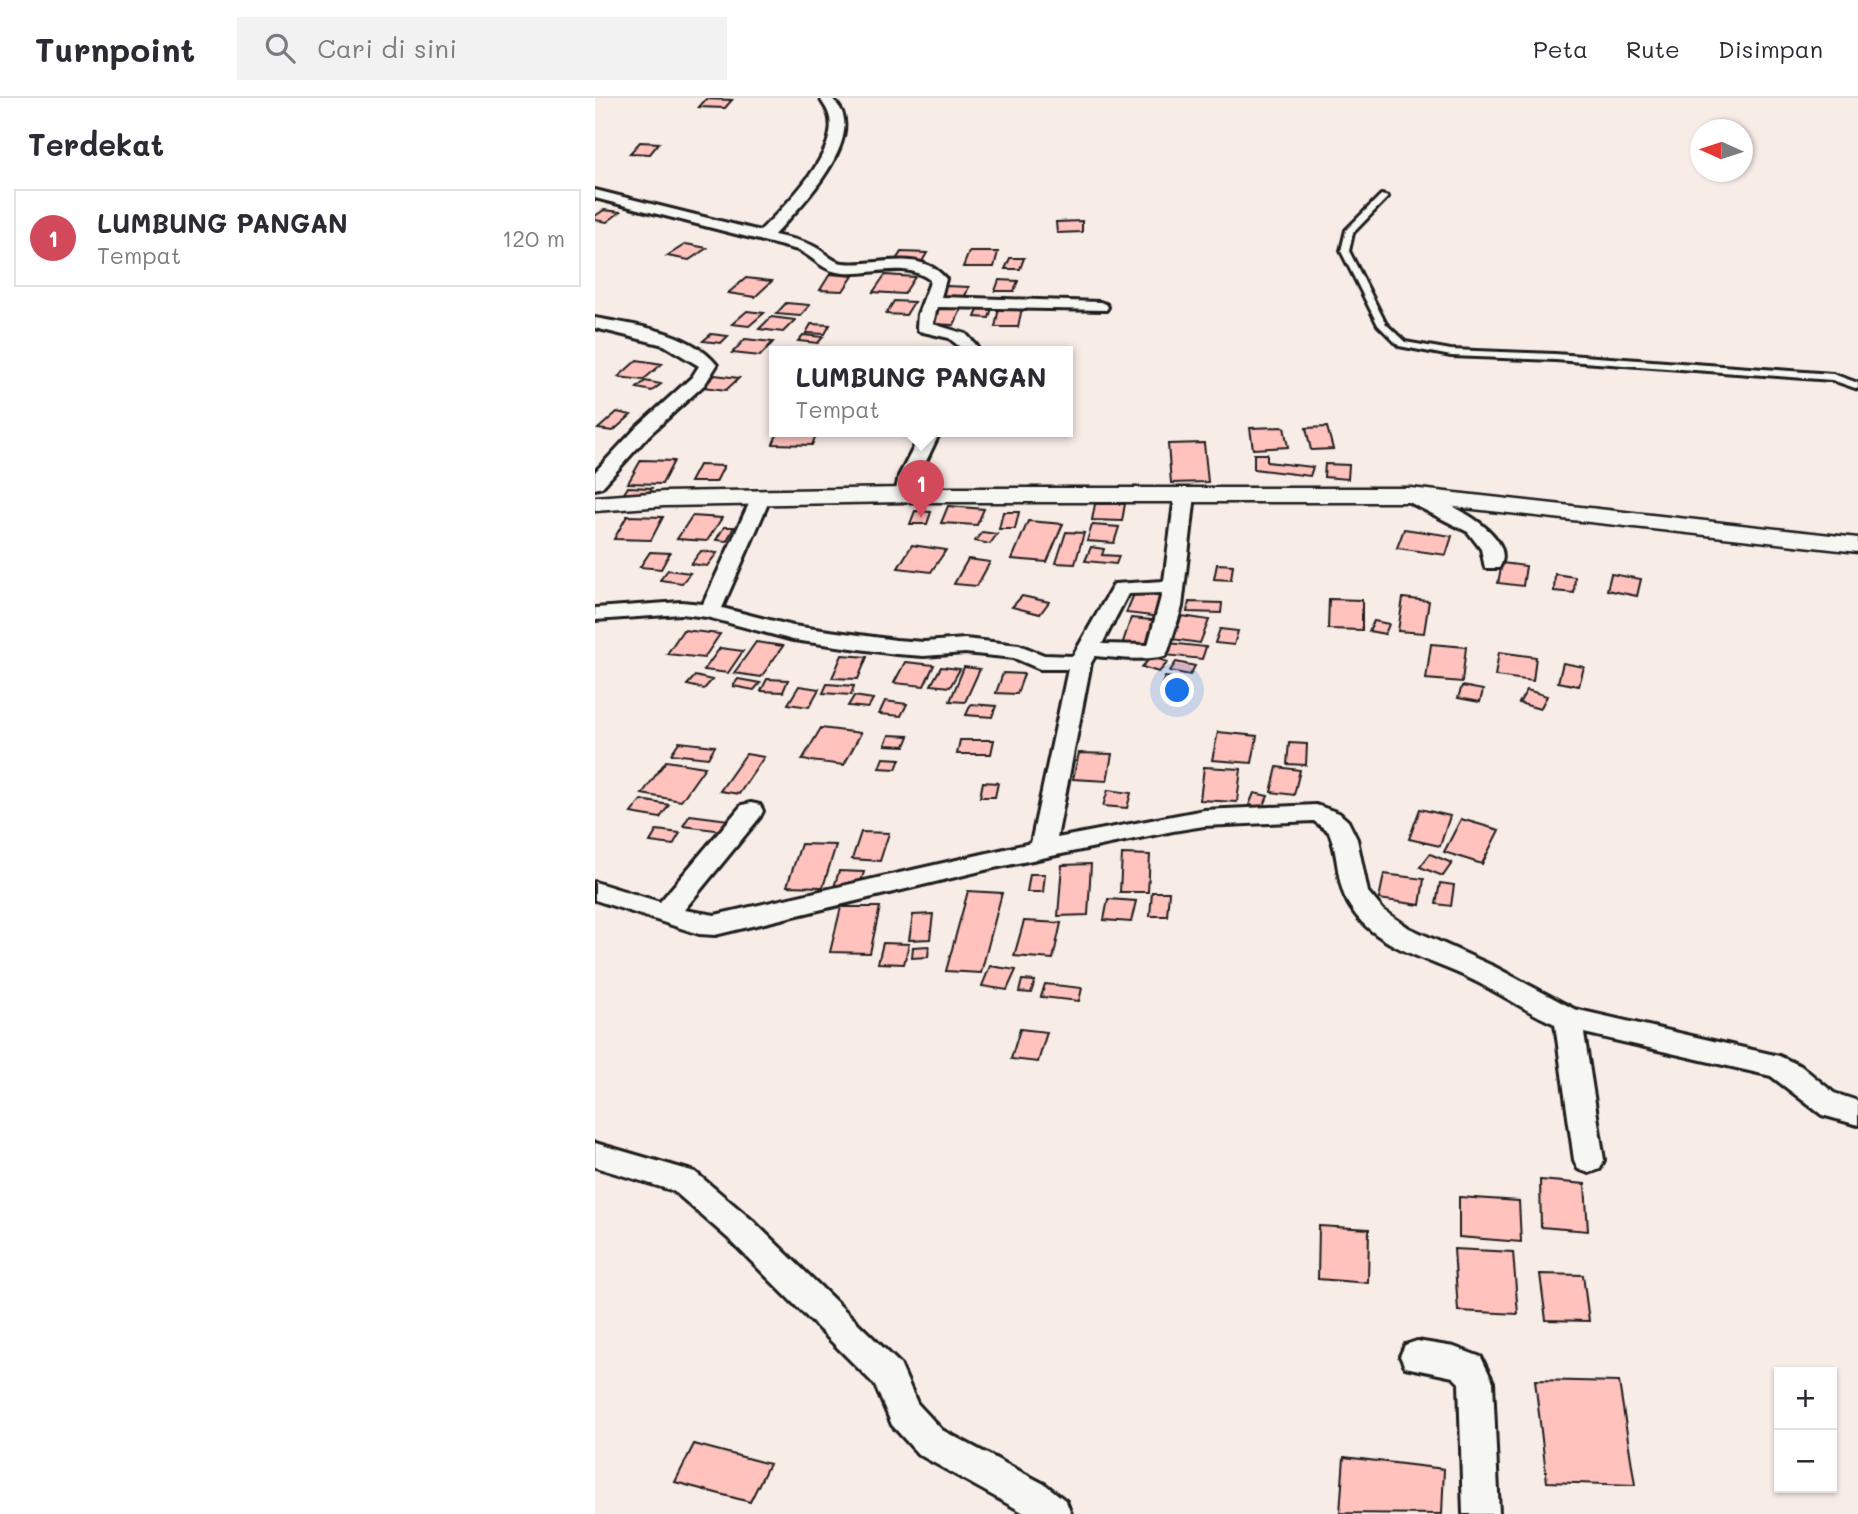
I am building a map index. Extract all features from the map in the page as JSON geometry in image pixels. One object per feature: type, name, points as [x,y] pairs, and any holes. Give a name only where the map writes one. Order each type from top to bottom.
[{"type":"street","points":[[765,235],[797,204],[834,145],[837,117],[826,98]]},
{"type":"street","points":[[595,194],[765,235],[813,251],[835,267],[894,266],[919,268],[933,273],[938,279],[938,286],[930,302],[925,327],[951,332],[964,338],[969,346]]},
{"type":"street","points":[[930,302],[1101,307]]},
{"type":"street","points":[[595,323],[653,337],[681,347],[700,356],[708,365],[699,380],[643,431],[595,483]]},
{"type":"street","points":[[905,495],[909,476],[928,437]]},
{"type":"street","points":[[595,504],[664,499],[905,495],[1410,495],[1858,545]]},
{"type":"street","points":[[595,614],[681,608],[710,611],[793,633],[896,647],[924,649],[965,646],[1019,652],[1040,662],[1157,651],[1174,587],[1185,495]]},
{"type":"street","points":[[1410,495],[1428,506],[1473,524],[1493,553],[1492,564]]},
{"type":"street","points":[[710,611],[760,499]]},
{"type":"street","points":[[1042,849],[1084,656],[1121,588],[1174,587]]},
{"type":"street","points":[[667,912],[751,811]]},
{"type":"street","points":[[595,891],[699,924],[715,925],[989,860],[1204,817],[1303,812],[1327,815],[1341,826],[1349,858],[1350,883],[1360,902],[1375,919],[1407,940],[1475,968],[1543,1008],[1568,1018],[1779,1067],[1827,1106],[1858,1113]]},
{"type":"street","points":[[1568,1018],[1589,1160]]},
{"type":"street","points":[[595,1155],[684,1181],[741,1230],[888,1375],[904,1414],[930,1442],[1033,1497],[1052,1514]]},
{"type":"street","points":[[1417,1356],[1454,1362],[1469,1368],[1476,1382],[1481,1514]]},
{"type":"lane","points":[[1384,197],[1349,232],[1345,251],[1382,325],[1402,344],[1428,351],[1451,353],[1555,357],[1833,377],[1858,386]]},
{"type":"building","points":[[706,99],[732,100],[725,108],[699,107]]},
{"type":"building","points":[[640,142],[659,143],[650,154],[630,153]]},
{"type":"building","points":[[604,210],[620,212],[607,222],[595,220],[595,216]]},
{"type":"building","points":[[1082,221],[1082,232],[1057,233],[1056,222]]},
{"type":"building","points":[[686,244],[707,248],[689,260],[667,256]]},
{"type":"building","points":[[901,252],[927,253],[920,265],[894,263]]},
{"type":"building","points":[[969,252],[998,252],[994,267],[963,267]]},
{"type":"building","points":[[1010,258],[1024,258],[1020,269],[1005,269]]},
{"type":"building","points":[[830,274],[853,276],[843,291],[820,290]]},
{"type":"building","points":[[885,275],[915,277],[904,294],[873,292]]},
{"type":"building","points":[[746,278],[772,281],[755,297],[728,293]]},
{"type":"building","points":[[999,280],[1018,281],[1014,291],[995,291]]},
{"type":"building","points":[[946,286],[969,287],[964,298],[941,297]]},
{"type":"building","points":[[894,301],[914,302],[906,315],[886,314]]},
{"type":"building","points":[[786,303],[810,305],[800,316],[776,314]]},
{"type":"building","points":[[940,304],[963,305],[954,325],[930,324]]},
{"type":"building","points":[[979,308],[992,308],[989,318],[975,317]]},
{"type":"building","points":[[999,308],[1022,308],[1018,327],[995,327]]},
{"type":"building","points":[[747,311],[764,313],[749,326],[732,324]]},
{"type":"building","points":[[771,317],[795,320],[783,332],[759,329]]},
{"type":"building","points":[[811,324],[830,325],[825,334],[806,333]]},
{"type":"building","points":[[711,334],[728,336],[721,343],[703,341]]},
{"type":"building","points":[[803,335],[823,337],[818,343],[798,341]]},
{"type":"building","points":[[745,339],[773,342],[760,356],[732,353]]},
{"type":"building","points":[[637,360],[662,364],[643,380],[618,377]]},
{"type":"building","points":[[715,375],[739,378],[726,390],[703,387]]},
{"type":"building","points":[[645,381],[661,384],[652,391],[637,388]]},
{"type":"building","points":[[617,412],[631,415],[613,431],[598,429]]},
{"type":"building","points":[[1284,427],[1288,447],[1253,449],[1250,428]]},
{"type":"building","points":[[1327,427],[1333,449],[1311,450],[1306,428]]},
{"type":"building","points":[[776,437],[815,437],[812,445],[773,444]]},
{"type":"building","points":[[1204,443],[1208,482],[1171,483],[1168,444]]},
{"type":"building","points":[[1254,454],[1267,454],[1267,462],[1313,467],[1310,476],[1254,469]]},
{"type":"building","points":[[641,460],[674,461],[662,484],[628,483]]},
{"type":"building","points":[[1325,464],[1349,465],[1348,479],[1324,477]]},
{"type":"building","points":[[699,465],[724,466],[716,482],[690,482]]},
{"type":"building","points":[[628,487],[652,488],[648,495],[623,495]]},
{"type":"building","points":[[1095,504],[1125,504],[1122,521],[1092,520]]},
{"type":"building","points":[[948,506],[984,509],[977,525],[941,523]]},
{"type":"building","points":[[915,511],[931,512],[927,524],[910,524]]},
{"type":"building","points":[[1003,512],[1019,512],[1015,529],[999,529]]},
{"type":"building","points":[[627,516],[663,517],[651,540],[614,539]]},
{"type":"building","points":[[692,516],[722,518],[707,541],[677,539]]},
{"type":"building","points":[[1028,521],[1063,524],[1047,562],[1012,559]]},
{"type":"building","points":[[1092,525],[1119,527],[1114,543],[1087,541]]},
{"type":"building","points":[[724,527],[734,527],[727,541],[716,540]]},
{"type":"building","points":[[1404,529],[1452,536],[1446,555],[1397,548]]},
{"type":"building","points":[[982,532],[997,534],[990,544],[975,541]]},
{"type":"building","points":[[1066,532],[1084,533],[1075,564],[1056,563]]},
{"type":"building","points":[[912,545],[946,550],[931,572],[898,568]]},
{"type":"building","points":[[1091,547],[1104,549],[1102,555],[1119,556],[1116,564],[1085,561]]},
{"type":"building","points":[[701,551],[717,553],[707,566],[691,564]]},
{"type":"building","points":[[650,552],[670,553],[661,569],[640,567]]},
{"type":"building","points":[[968,559],[990,562],[977,586],[954,584]]},
{"type":"building","points":[[1502,563],[1526,566],[1523,586],[1498,583]]},
{"type":"building","points":[[1217,564],[1233,565],[1231,580],[1214,579]]},
{"type":"building","points":[[668,570],[690,573],[682,583],[660,580]]},
{"type":"building","points":[[1555,574],[1575,577],[1574,593],[1554,591]]},
{"type":"building","points":[[1611,574],[1641,579],[1637,596],[1607,590]]},
{"type":"building","points":[[1137,587],[1172,591],[1161,617],[1126,613]]},
{"type":"building","points":[[1022,596],[1049,602],[1040,614],[1012,607]]},
{"type":"building","points":[[1403,598],[1429,601],[1424,633],[1398,631]]},
{"type":"building","points":[[1329,599],[1362,600],[1362,630],[1328,629]]},
{"type":"building","points":[[1189,602],[1222,603],[1221,613],[1187,612]]},
{"type":"building","points":[[1182,616],[1209,620],[1200,643],[1172,639]]},
{"type":"building","points":[[1131,618],[1162,621],[1153,651],[1121,648]]},
{"type":"building","points":[[1374,621],[1389,624],[1385,634],[1369,631]]},
{"type":"building","points":[[1220,629],[1238,631],[1234,645],[1215,643]]},
{"type":"building","points":[[683,630],[720,634],[704,658],[667,654]]},
{"type":"building","points":[[756,642],[783,646],[761,677],[734,673]]},
{"type":"building","points":[[1168,643],[1206,647],[1202,659],[1165,655]]},
{"type":"building","points":[[1431,644],[1466,647],[1462,682],[1426,679]]},
{"type":"building","points":[[720,648],[743,651],[728,673],[704,670]]},
{"type":"building","points":[[1499,652],[1536,657],[1533,681],[1495,676]]},
{"type":"building","points":[[842,655],[867,657],[858,679],[832,678]]},
{"type":"building","points":[[1151,657],[1168,662],[1159,672],[1142,667]]},
{"type":"building","points":[[905,662],[934,665],[924,686],[894,683]]},
{"type":"building","points":[[1176,662],[1195,666],[1190,675],[1170,671]]},
{"type":"building","points":[[1563,663],[1584,667],[1579,686],[1558,682]]},
{"type":"building","points":[[941,667],[960,669],[950,687],[931,685]]},
{"type":"building","points":[[964,667],[980,669],[965,702],[950,701]]},
{"type":"building","points":[[1003,673],[1024,674],[1017,694],[996,693]]},
{"type":"building","points":[[695,676],[712,680],[704,689],[687,685]]},
{"type":"building","points":[[1165,677],[1184,680],[1180,690],[1161,687]]},
{"type":"building","points":[[738,679],[760,683],[754,690],[733,686]]},
{"type":"building","points":[[767,679],[788,680],[783,692],[761,691]]},
{"type":"building","points":[[827,684],[854,686],[851,695],[823,693]]},
{"type":"building","points":[[799,686],[819,689],[809,707],[788,704]]},
{"type":"building","points":[[1462,686],[1483,690],[1480,702],[1458,698]]},
{"type":"building","points":[[1527,690],[1547,696],[1540,709],[1519,703]]},
{"type":"building","points":[[854,696],[873,699],[868,708],[848,706]]},
{"type":"building","points":[[885,701],[907,704],[901,716],[879,714]]},
{"type":"building","points":[[971,704],[996,706],[992,717],[966,715]]},
{"type":"building","points":[[821,728],[861,733],[844,765],[802,760]]},
{"type":"building","points":[[1218,732],[1257,736],[1252,763],[1212,760]]},
{"type":"building","points":[[889,735],[909,736],[905,746],[885,745]]},
{"type":"building","points":[[960,740],[994,740],[991,754],[957,754]]},
{"type":"building","points":[[679,742],[715,746],[708,758],[671,754]]},
{"type":"building","points":[[1289,743],[1307,744],[1306,765],[1287,764]]},
{"type":"building","points":[[1079,753],[1112,754],[1107,781],[1073,779]]},
{"type":"building","points":[[746,754],[764,757],[739,794],[720,791]]},
{"type":"building","points":[[883,758],[900,759],[896,769],[879,768]]},
{"type":"building","points":[[666,761],[705,767],[681,801],[642,794]]},
{"type":"building","points":[[1204,767],[1241,769],[1237,802],[1200,800]]},
{"type":"building","points":[[1277,767],[1300,770],[1294,795],[1271,792]]},
{"type":"building","points":[[983,782],[998,783],[995,797],[980,797]]},
{"type":"building","points":[[1108,790],[1131,793],[1127,808],[1103,806]]},
{"type":"building","points":[[1254,793],[1268,796],[1263,808],[1249,805]]},
{"type":"building","points":[[641,800],[669,805],[660,818],[631,813]]},
{"type":"building","points":[[1420,809],[1450,816],[1440,846],[1409,839]]},
{"type":"building","points":[[690,815],[729,820],[723,831],[683,826]]},
{"type":"building","points":[[1461,819],[1499,830],[1482,864],[1444,852]]},
{"type":"building","points":[[657,830],[680,833],[673,845],[650,842]]},
{"type":"building","points":[[861,832],[889,833],[880,861],[852,859]]},
{"type":"building","points":[[801,844],[836,845],[823,887],[787,886]]},
{"type":"building","points":[[1122,854],[1150,855],[1148,892],[1120,892]]},
{"type":"building","points":[[1430,854],[1452,863],[1443,876],[1420,867]]},
{"type":"building","points":[[1091,864],[1088,915],[1058,916],[1062,865]]},
{"type":"building","points":[[839,871],[864,872],[859,888],[834,887]]},
{"type":"building","points":[[1030,874],[1045,874],[1043,892],[1027,892]]},
{"type":"building","points":[[1384,874],[1424,879],[1420,905],[1379,899]]},
{"type":"building","points":[[1440,883],[1454,885],[1451,906],[1436,904]]},
{"type":"building","points":[[968,891],[1002,893],[981,973],[946,971]]},
{"type":"building","points":[[1152,892],[1169,892],[1167,916],[1150,916]]},
{"type":"building","points":[[1108,899],[1136,901],[1131,922],[1104,920]]},
{"type":"building","points":[[841,907],[880,907],[870,953],[830,952]]},
{"type":"building","points":[[933,914],[930,939],[909,940],[913,915]]},
{"type":"building","points":[[1024,921],[1061,923],[1053,959],[1014,956]]},
{"type":"building","points":[[883,943],[909,944],[904,964],[878,963]]},
{"type":"building","points":[[929,946],[928,957],[912,958],[913,947]]},
{"type":"building","points":[[990,966],[1016,970],[1007,990],[982,986]]},
{"type":"building","points":[[1022,980],[1035,981],[1031,993],[1019,992]]},
{"type":"building","points":[[1045,984],[1082,988],[1079,1001],[1041,997]]},
{"type":"building","points":[[1020,1029],[1047,1032],[1038,1062],[1011,1059]]},
{"type":"building","points":[[1540,1180],[1585,1184],[1588,1231],[1541,1227]]},
{"type":"building","points":[[1459,1197],[1519,1201],[1521,1242],[1459,1237]]},
{"type":"building","points":[[1319,1226],[1369,1229],[1368,1283],[1318,1279]]},
{"type":"building","points":[[1454,1249],[1513,1252],[1518,1314],[1458,1311]]},
{"type":"building","points":[[1540,1274],[1583,1275],[1589,1321],[1546,1320]]},
{"type":"building","points":[[1535,1380],[1619,1382],[1635,1485],[1547,1482]]},
{"type":"building","points":[[694,1444],[769,1464],[750,1502],[675,1482]]},
{"type":"building","points":[[1344,1457],[1444,1469],[1442,1514],[1340,1513]]},
{"type":"place","name":"LUMBUNG PANGAN","points":[[921,518]]}]
